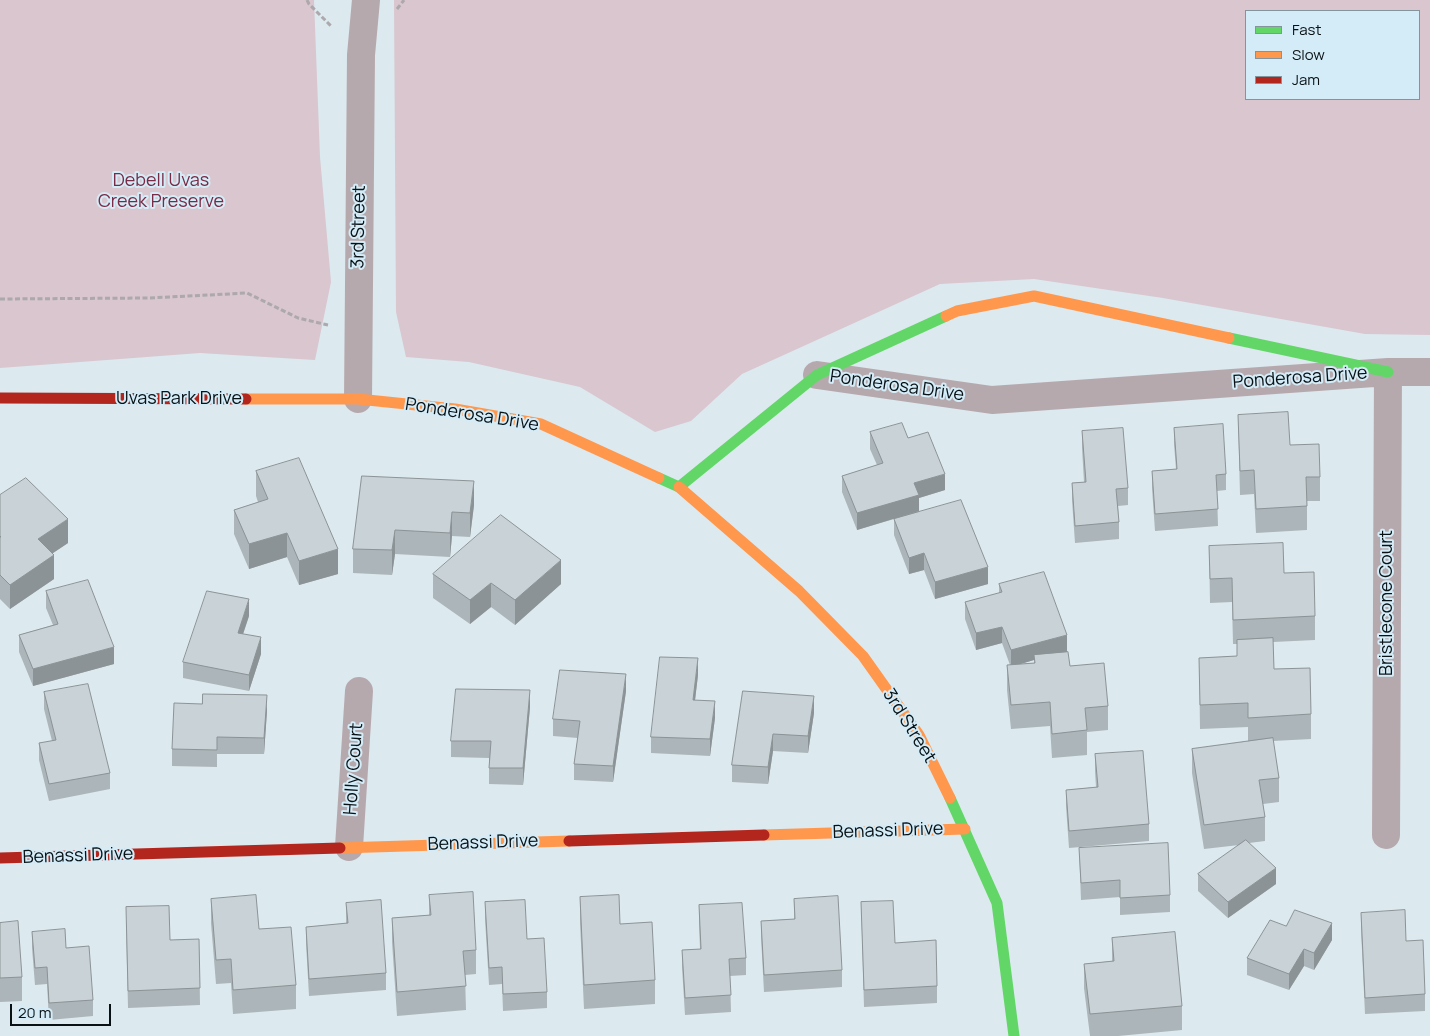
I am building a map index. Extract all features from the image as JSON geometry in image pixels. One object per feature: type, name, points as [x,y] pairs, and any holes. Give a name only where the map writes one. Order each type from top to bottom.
[{"type":"street","name":"3rd Street","points":[[347,0],[361,55]]},
{"type":"street","name":"3rd Street","points":[[358,399],[361,55],[366,0]]},
{"type":"street","points":[[817,375],[957,311],[1034,296],[1388,372]]},
{"type":"street","name":"Ponderosa Drive","points":[[358,399],[455,409],[541,424],[679,487],[817,375],[992,400],[1388,372],[1430,372]]},
{"type":"street","name":"Bristlecone Court","points":[[1386,835],[1388,372]]},
{"type":"street","name":"Uvas Park Drive","points":[[0,398],[358,399]]},
{"type":"street","name":"3rd Street","points":[[679,487],[798,591],[864,656],[919,735],[966,829],[997,903],[1014,1036]]},
{"type":"street","name":"Holly Court","points":[[349,847],[359,691]]},
{"type":"street","name":"Benassi Drive","points":[[0,858],[966,829]]},
{"type":"path","points":[[0,299],[150,298],[247,293],[298,318],[328,324]]},
{"type":"green space","name":"Debell Uvas Creek Preserve","points":[[0,0],[314,0],[320,157],[331,282],[315,360],[200,353],[0,368]]},
{"type":"green space","points":[[394,0],[1430,0],[1430,335],[1365,334],[1163,298],[1034,279],[940,284],[742,374],[691,421],[655,432],[580,387],[469,362],[406,357],[396,312]]},
{"type":"building","points":[[1288,412],[1290,445],[1319,444],[1320,477],[1306,477],[1307,506],[1256,509],[1254,470],[1240,471],[1238,415]]},
{"type":"building","points":[[902,423],[908,438],[928,432],[945,474],[914,483],[919,495],[857,513],[842,476],[883,463],[870,432]]},
{"type":"building","points":[[1223,424],[1226,474],[1216,475],[1218,509],[1155,514],[1152,471],[1177,469],[1174,428]]},
{"type":"building","points":[[1123,428],[1128,488],[1116,489],[1119,522],[1075,526],[1072,483],[1086,482],[1082,431]]},
{"type":"building","points":[[299,458],[338,549],[299,561],[287,533],[249,544],[234,510],[268,499],[256,471]]},
{"type":"building","points":[[362,476],[474,481],[470,513],[452,512],[450,533],[395,530],[392,550],[353,549]]},
{"type":"building","points":[[26,478],[68,519],[38,539],[54,555],[10,585],[0,575],[0,495]]},
{"type":"building","points":[[961,500],[988,567],[935,582],[924,553],[909,558],[894,519]]},
{"type":"building","points":[[501,515],[561,560],[515,600],[491,583],[470,600],[433,574]]},
{"type":"building","points":[[1283,543],[1284,573],[1314,572],[1315,616],[1233,620],[1232,578],[1210,579],[1209,546]]},
{"type":"building","points":[[1044,572],[1067,635],[1011,650],[1002,627],[976,633],[965,602],[1002,592],[999,584]]},
{"type":"building","points":[[88,580],[114,647],[33,669],[19,635],[58,624],[46,591]]},
{"type":"building","points":[[207,591],[249,599],[238,633],[261,637],[249,675],[183,662]]},
{"type":"building","points":[[1273,638],[1274,669],[1310,668],[1311,714],[1248,718],[1248,703],[1200,705],[1199,658],[1237,656],[1237,640]]},
{"type":"building","points":[[1068,652],[1070,666],[1104,663],[1108,706],[1085,708],[1087,730],[1052,734],[1050,702],[1011,705],[1007,665],[1035,663],[1034,655]]},
{"type":"building","points":[[660,657],[698,658],[693,700],[715,701],[710,739],[651,737]]},
{"type":"building","points":[[560,670],[626,674],[613,766],[574,764],[580,721],[553,719]]},
{"type":"building","points":[[88,684],[110,773],[49,784],[39,743],[56,740],[44,692]]},
{"type":"building","points":[[456,689],[530,690],[523,768],[489,768],[491,741],[451,741]]},
{"type":"building","points":[[743,691],[814,696],[808,736],[773,734],[768,767],[732,765]]},
{"type":"building","points":[[203,694],[267,695],[264,738],[217,737],[217,750],[172,749],[174,703],[202,704]]},
{"type":"building","points":[[1273,738],[1279,778],[1259,780],[1265,817],[1204,825],[1192,749]]},
{"type":"building","points":[[1143,751],[1149,824],[1069,831],[1066,790],[1098,787],[1095,754]]},
{"type":"building","points":[[1246,840],[1276,868],[1228,902],[1198,874]]},
{"type":"building","points":[[1168,843],[1170,895],[1120,898],[1120,880],[1081,883],[1079,848]]},
{"type":"building","points":[[473,892],[476,950],[463,951],[466,986],[397,992],[392,918],[431,915],[429,895]]},
{"type":"building","points":[[256,895],[259,929],[291,927],[296,985],[233,990],[231,959],[216,960],[211,899]]},
{"type":"building","points":[[619,895],[620,924],[652,922],[655,980],[584,985],[580,897]]},
{"type":"building","points":[[838,896],[842,970],[764,975],[761,921],[795,919],[794,899]]},
{"type":"building","points":[[381,900],[386,973],[309,979],[306,927],[348,923],[346,903]]},
{"type":"building","points":[[525,900],[527,939],[544,938],[547,992],[503,994],[502,967],[489,968],[485,902]]},
{"type":"building","points":[[893,901],[895,943],[936,940],[937,986],[864,990],[861,902]]},
{"type":"building","points":[[742,903],[746,958],[729,959],[731,995],[685,998],[682,950],[701,949],[699,905]]},
{"type":"building","points":[[169,906],[170,940],[199,939],[200,988],[128,991],[126,907]]},
{"type":"building","points":[[1295,910],[1332,923],[1314,953],[1304,949],[1289,974],[1247,958],[1270,920],[1286,926]]},
{"type":"building","points":[[1405,910],[1406,941],[1423,940],[1425,994],[1365,998],[1361,913]]},
{"type":"building","points":[[18,921],[22,977],[0,978],[0,923]]},
{"type":"building","points":[[65,929],[66,948],[89,946],[93,1000],[49,1003],[47,967],[35,968],[32,932]]},
{"type":"building","points":[[1175,932],[1182,1006],[1090,1014],[1084,964],[1114,961],[1112,938]]},
{"type":"traffic: fast","points":[[659,478],[679,487],[817,375],[946,316]]},
{"type":"traffic: fast","points":[[1229,338],[1388,372]]},
{"type":"traffic: fast","points":[[950,798],[997,903],[1014,1036]]},
{"type":"traffic: slow","points":[[946,316],[957,311],[1034,296],[1229,338]]},
{"type":"traffic: slow","points":[[246,399],[358,399],[455,409],[541,424],[659,478]]},
{"type":"traffic: slow","points":[[679,487],[799,591],[863,656],[919,735],[950,798]]},
{"type":"traffic: slow","points":[[764,835],[965,829]]},
{"type":"traffic: slow","points":[[340,848],[569,841]]},
{"type":"traffic: jam","points":[[0,398],[246,399]]},
{"type":"traffic: jam","points":[[569,841],[764,835]]},
{"type":"traffic: jam","points":[[0,858],[340,848]]}]
